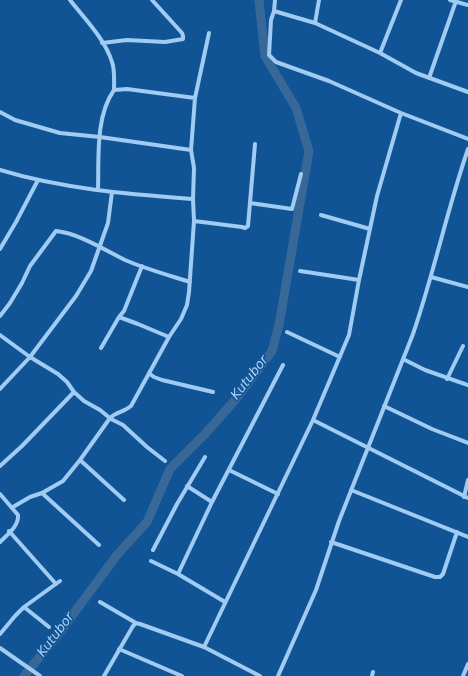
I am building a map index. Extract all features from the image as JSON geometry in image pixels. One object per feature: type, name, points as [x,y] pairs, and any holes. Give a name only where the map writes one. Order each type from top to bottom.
[{"type":"street","points":[[70,0],[93,27],[112,62],[114,90],[109,96],[104,108],[100,137],[98,190]]},
{"type":"street","points":[[102,43],[127,40],[164,42],[183,39],[182,33],[152,0]]},
{"type":"street","points":[[275,0],[271,20],[270,55],[276,62],[336,84],[401,113],[468,139]]},
{"type":"street","points":[[315,23],[319,0]]},
{"type":"street","points":[[380,53],[401,0]]},
{"type":"street","points":[[450,0],[466,3]]},
{"type":"street","points":[[428,78],[456,1]]},
{"type":"street","points":[[274,11],[315,23],[380,53],[428,78],[468,92]]},
{"type":"street","points":[[13,508],[30,497],[42,493],[63,481],[110,418],[114,414],[126,411],[131,406],[150,374],[169,337],[181,319],[187,305],[194,221],[192,198],[194,168],[191,150],[195,98],[209,33]]},
{"type":"street","points":[[114,90],[127,90],[195,98]]},
{"type":"street","points":[[0,112],[14,120],[60,133],[191,150]]},
{"type":"street","points":[[204,647],[313,420],[349,335],[370,229],[385,168],[401,113]]},
{"type":"street","points":[[194,221],[245,228],[248,226],[255,144]]},
{"type":"street","points":[[278,676],[316,590],[331,542],[424,303],[438,249],[468,149]]},
{"type":"street","points":[[0,170],[38,180],[98,190],[192,198]]},
{"type":"street","points":[[250,203],[292,209],[301,174]]},
{"type":"street","points":[[0,248],[16,222],[38,180]]},
{"type":"street","points":[[0,388],[30,356],[76,296],[91,271],[108,223],[112,192]]},
{"type":"street","points":[[321,214],[370,229]]},
{"type":"street","points":[[0,316],[10,303],[30,266],[56,231],[84,240],[142,266],[190,282]]},
{"type":"street","points":[[101,348],[118,317],[124,311],[142,266]]},
{"type":"street","points":[[300,271],[359,280]]},
{"type":"street","points":[[431,276],[468,288]]},
{"type":"street","points":[[118,317],[169,337]]},
{"type":"street","points":[[287,332],[340,357]]},
{"type":"street","points":[[0,334],[58,374],[84,401],[123,425],[146,448],[165,461]]},
{"type":"street","points":[[447,378],[463,346]]},
{"type":"street","points":[[403,359],[425,370],[468,385]]},
{"type":"street","points":[[178,574],[212,502],[283,365]]},
{"type":"street","points":[[150,374],[162,380],[186,384],[213,392]]},
{"type":"street","points":[[0,466],[74,392]]},
{"type":"street","points":[[384,406],[432,429],[468,443]]},
{"type":"street","points":[[313,420],[466,498],[468,480]]},
{"type":"street","points":[[153,550],[187,486],[205,457]]},
{"type":"street","points":[[80,460],[124,500]]},
{"type":"street","points":[[229,470],[278,494]]},
{"type":"street","points":[[187,486],[212,502]]},
{"type":"street","points":[[351,490],[468,537]]},
{"type":"street","points":[[42,493],[99,545]]},
{"type":"street","points":[[0,494],[18,514],[16,525],[0,542]]},
{"type":"street","points":[[9,531],[56,584]]},
{"type":"street","points":[[331,542],[435,577],[440,577],[443,574],[458,532]]},
{"type":"street","points":[[151,561],[178,574],[225,602]]},
{"type":"street","points":[[0,634],[24,607],[60,581]]},
{"type":"street","points":[[100,602],[136,623],[204,647],[260,676]]},
{"type":"street","points":[[24,607],[49,627]]},
{"type":"street","points":[[104,676],[136,623]]},
{"type":"street","points":[[0,648],[38,675]]},
{"type":"street","points":[[119,649],[182,676]]},
{"type":"street","points":[[464,676],[468,664]]},
{"type":"waterway","name":"Kutubor","points":[[24,676],[60,632],[117,555],[147,522],[170,469],[205,434],[235,400],[272,351],[279,325],[309,151],[296,108],[265,56],[259,0]]}]
